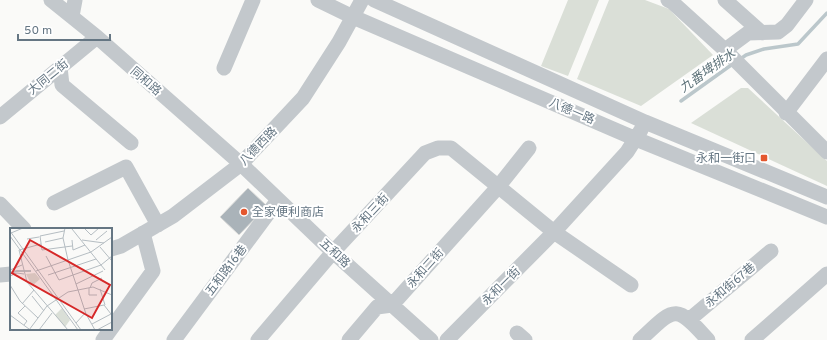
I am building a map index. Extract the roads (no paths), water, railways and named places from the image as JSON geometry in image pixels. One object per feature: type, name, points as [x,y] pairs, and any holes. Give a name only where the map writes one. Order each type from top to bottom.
[{"type":"street","name":"同和路","points":[[51,0],[97,37],[241,164]]},
{"type":"street","points":[[72,16],[75,0]]},
{"type":"street","points":[[224,68],[253,0]]},
{"type":"street","name":"八德一路","points":[[318,0],[353,17],[636,139],[827,217]]},
{"type":"street","name":"八德西路","points":[[112,248],[174,216],[241,164],[303,98],[362,0]]},
{"type":"street","name":"八德一路","points":[[374,0],[645,122],[827,197]]},
{"type":"street","points":[[668,0],[725,50],[749,76],[827,152]]},
{"type":"street","points":[[725,0],[762,33]]},
{"type":"street","points":[[725,50],[748,33],[778,32],[788,25],[806,0]]},
{"type":"street","name":"大同二街","points":[[0,117],[97,37]]},
{"type":"street","points":[[786,113],[827,59]]},
{"type":"street","points":[[60,67],[62,86],[132,142]]},
{"type":"street","name":"永和一街","points":[[447,340],[554,232],[626,152],[636,139],[645,122]]},
{"type":"street","name":"永和三街","points":[[258,340],[333,252],[425,153],[438,148],[451,148],[498,187]]},
{"type":"street","name":"永和二街","points":[[392,305],[498,187],[529,148]]},
{"type":"street","name":"五和路","points":[[241,164],[333,252],[431,340]]},
{"type":"street","points":[[54,203],[126,167],[158,225]]},
{"type":"street","points":[[498,187],[554,232],[631,285]]},
{"type":"street","name":"五和路16巷","points":[[174,340],[278,200]]},
{"type":"street","points":[[0,204],[23,228]]},
{"type":"street","points":[[112,329],[153,271],[143,233]]},
{"type":"street","name":"永和街67巷","points":[[690,319],[771,252]]},
{"type":"street","points":[[0,275],[10,274]]},
{"type":"street","points":[[752,340],[827,274]]},
{"type":"street","points":[[349,340],[377,307],[392,305]]},
{"type":"street","points":[[640,340],[666,316],[679,314],[690,319],[708,340]]},
{"type":"street","points":[[104,340],[111,330]]},
{"type":"waterway","name":"九番埤排水","points":[[739,60],[746,55],[764,49],[798,44],[827,13]]},
{"type":"waterway","name":"九番埤排水","points":[[681,101],[734,63]]},
{"type":"place","name":"永和一街口","points":[[764,158]]},
{"type":"place","name":"全家便利商店","points":[[244,212]]}]
